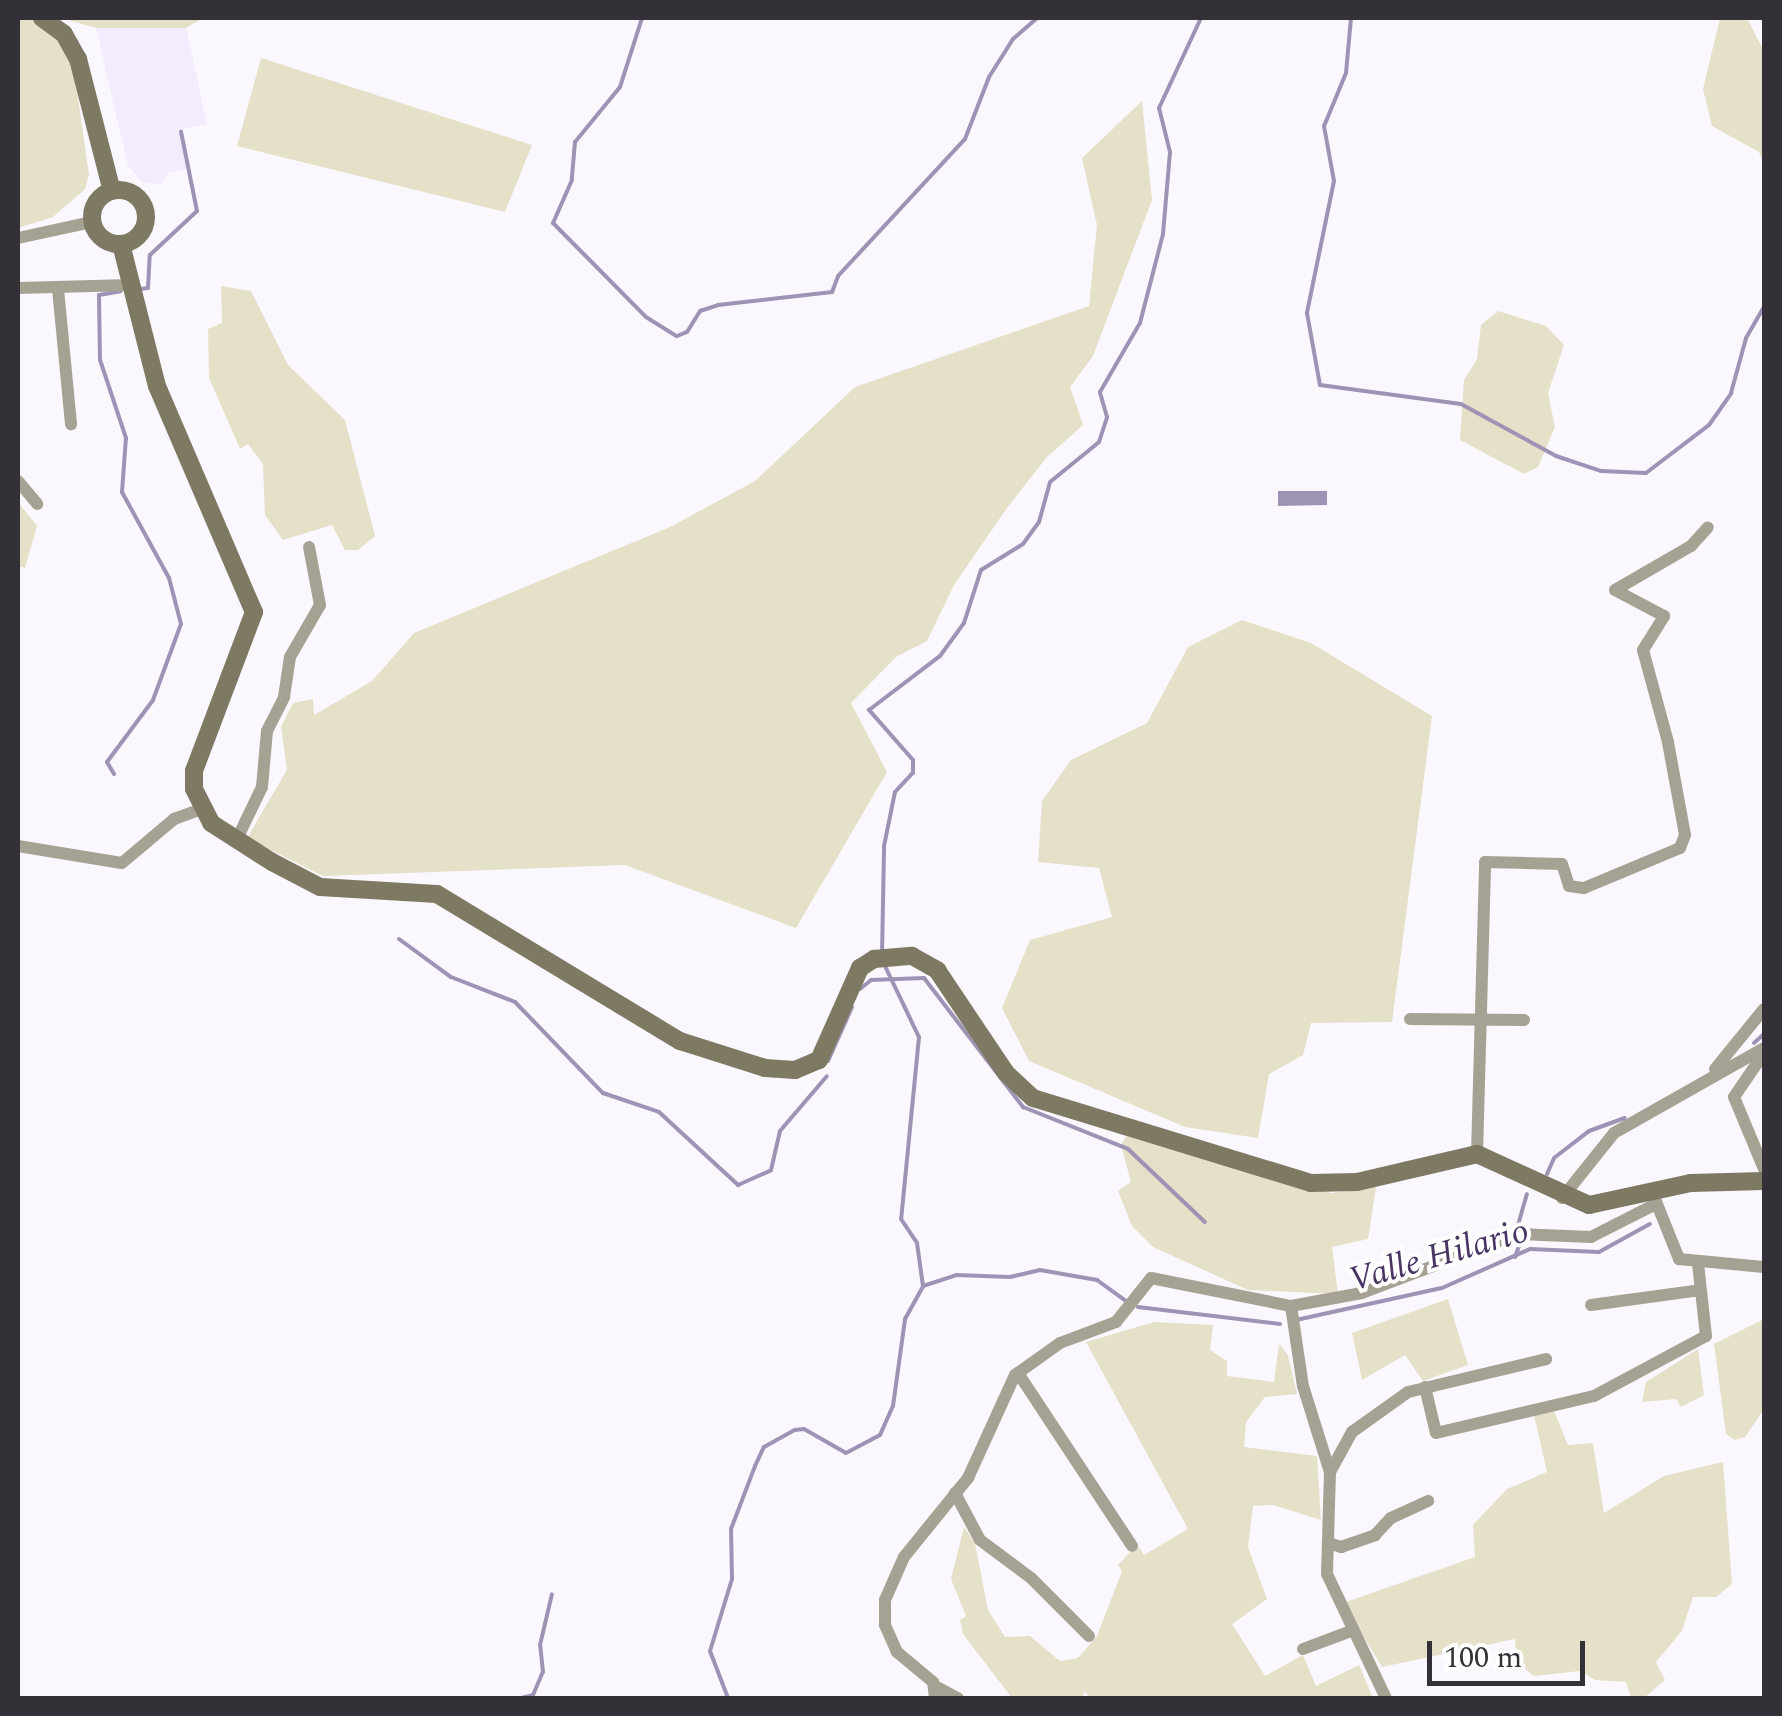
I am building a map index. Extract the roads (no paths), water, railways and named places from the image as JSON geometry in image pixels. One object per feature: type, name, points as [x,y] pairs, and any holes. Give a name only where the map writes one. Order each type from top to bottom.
[{"type":"main road","points":[[42,18],[64,34],[78,58],[112,190]]},
{"type":"main road","points":[[112,190],[134,195],[145,211],[138,236],[121,244],[104,239],[92,222],[95,203],[112,190]]},
{"type":"main road","points":[[121,244],[157,386],[254,612],[194,770],[200,808],[236,841],[320,886],[437,894],[680,1040],[765,1068],[795,1070],[819,1060],[832,1042],[849,983],[874,960],[912,956],[936,970],[1019,1087],[1049,1106],[1312,1184],[1357,1182],[1477,1154],[1562,1198],[1609,1204],[1764,1181]]},
{"type":"street","points":[[18,238],[92,222]]},
{"type":"street","points":[[18,288],[132,285]]},
{"type":"street","points":[[58,289],[71,424]]},
{"type":"street","points":[[18,481],[36,504]]},
{"type":"street","points":[[1477,1154],[1476,1020],[1485,862],[1562,864],[1569,886],[1584,888],[1680,848],[1685,835],[1668,742],[1643,650],[1664,616],[1615,590],[1691,546],[1708,527]]},
{"type":"street","points":[[236,841],[262,787],[269,720],[284,697],[290,657],[320,605],[309,547]]},
{"type":"street","points":[[18,846],[122,862],[174,819],[200,808]]},
{"type":"street","points":[[1712,1074],[1764,1009]]},
{"type":"street","points":[[1410,1019],[1524,1020]]},
{"type":"street","points":[[1562,1198],[1614,1133],[1712,1074],[1764,1050]]},
{"type":"street","points":[[1764,1050],[1734,1097],[1764,1169]]},
{"type":"street","points":[[958,1698],[935,1692],[892,1645],[883,1607],[910,1548],[968,1478],[1018,1373],[1060,1344],[1116,1322],[1156,1276],[1290,1306],[1362,1293],[1517,1234],[1590,1237],[1655,1198],[1672,1252],[1698,1264],[1764,1267]]},
{"type":"street","points":[[1425,1387],[1436,1433],[1594,1396],[1706,1336],[1698,1264]]},
{"type":"street","points":[[1591,1305],[1700,1290]]},
{"type":"street","points":[[1290,1306],[1303,1386],[1330,1472],[1328,1574],[1351,1631],[1386,1698]]},
{"type":"street","points":[[1330,1472],[1352,1432],[1386,1404],[1425,1387],[1546,1359]]},
{"type":"street","points":[[1018,1373],[1132,1546]]},
{"type":"street","points":[[955,1493],[980,1540],[1030,1578],[1089,1636]]},
{"type":"street","points":[[1328,1543],[1340,1547],[1374,1536],[1391,1518],[1428,1501]]},
{"type":"street","points":[[1303,1649],[1351,1631]]},
{"type":"waterway","points":[[642,18],[620,87],[575,142],[572,180],[553,223],[646,317],[677,336],[687,332],[700,311],[718,305],[832,292],[838,276],[965,139],[989,77],[1013,39],[1037,18]]},
{"type":"waterway","points":[[882,955],[884,846],[895,792],[913,773],[913,760],[869,710],[940,656],[964,623],[981,570],[1023,544],[1039,522],[1050,482],[1099,442],[1107,417],[1100,392],[1140,323],[1163,234],[1170,152],[1159,108],[1201,18]]},
{"type":"waterway","points":[[1351,18],[1346,73],[1324,126],[1334,181],[1307,313],[1320,385],[1461,404],[1556,456],[1601,471],[1646,473],[1709,425],[1731,393],[1746,338],[1764,307]]},
{"type":"waterway","points":[[140,289],[148,288],[150,255],[197,211],[181,132]]},
{"type":"waterway","points":[[114,774],[107,762],[153,700],[181,624],[169,578],[122,492],[126,438],[100,360],[99,295],[121,291]]},
{"type":"waterway","points":[[399,939],[451,977],[515,1002],[603,1093],[659,1112],[738,1185],[771,1170],[780,1131],[827,1076]]},
{"type":"waterway","points":[[884,964],[919,1037],[901,1219],[917,1243],[923,1286]]},
{"type":"waterway","points":[[860,989],[871,980],[924,978],[1023,1107],[1128,1149],[1205,1222]]},
{"type":"waterway","points":[[828,1061],[852,1007]]},
{"type":"waterway","points":[[1754,1043],[1764,1034]]},
{"type":"waterway","points":[[1547,1174],[1554,1158],[1589,1131],[1625,1118]]},
{"type":"waterway","points":[[1518,1225],[1527,1194]]},
{"type":"waterway","name":"Valle Hilario","points":[[1296,1320],[1442,1288],[1530,1249],[1599,1252],[1650,1224]]},
{"type":"waterway","points":[[1515,1257],[1519,1246]]},
{"type":"waterway","name":"Valle Hilario","points":[[728,1698],[710,1651],[732,1579],[731,1529],[755,1466],[764,1447],[795,1430],[804,1429],[846,1453],[880,1435],[893,1406],[905,1319],[923,1286],[956,1275],[1010,1277],[1040,1270],[1097,1280],[1126,1301]]},
{"type":"waterway","name":"Valle Hilario","points":[[1138,1307],[1280,1324]]},
{"type":"waterway","points":[[521,1698],[533,1695],[543,1672],[540,1645],[552,1594]]}]
